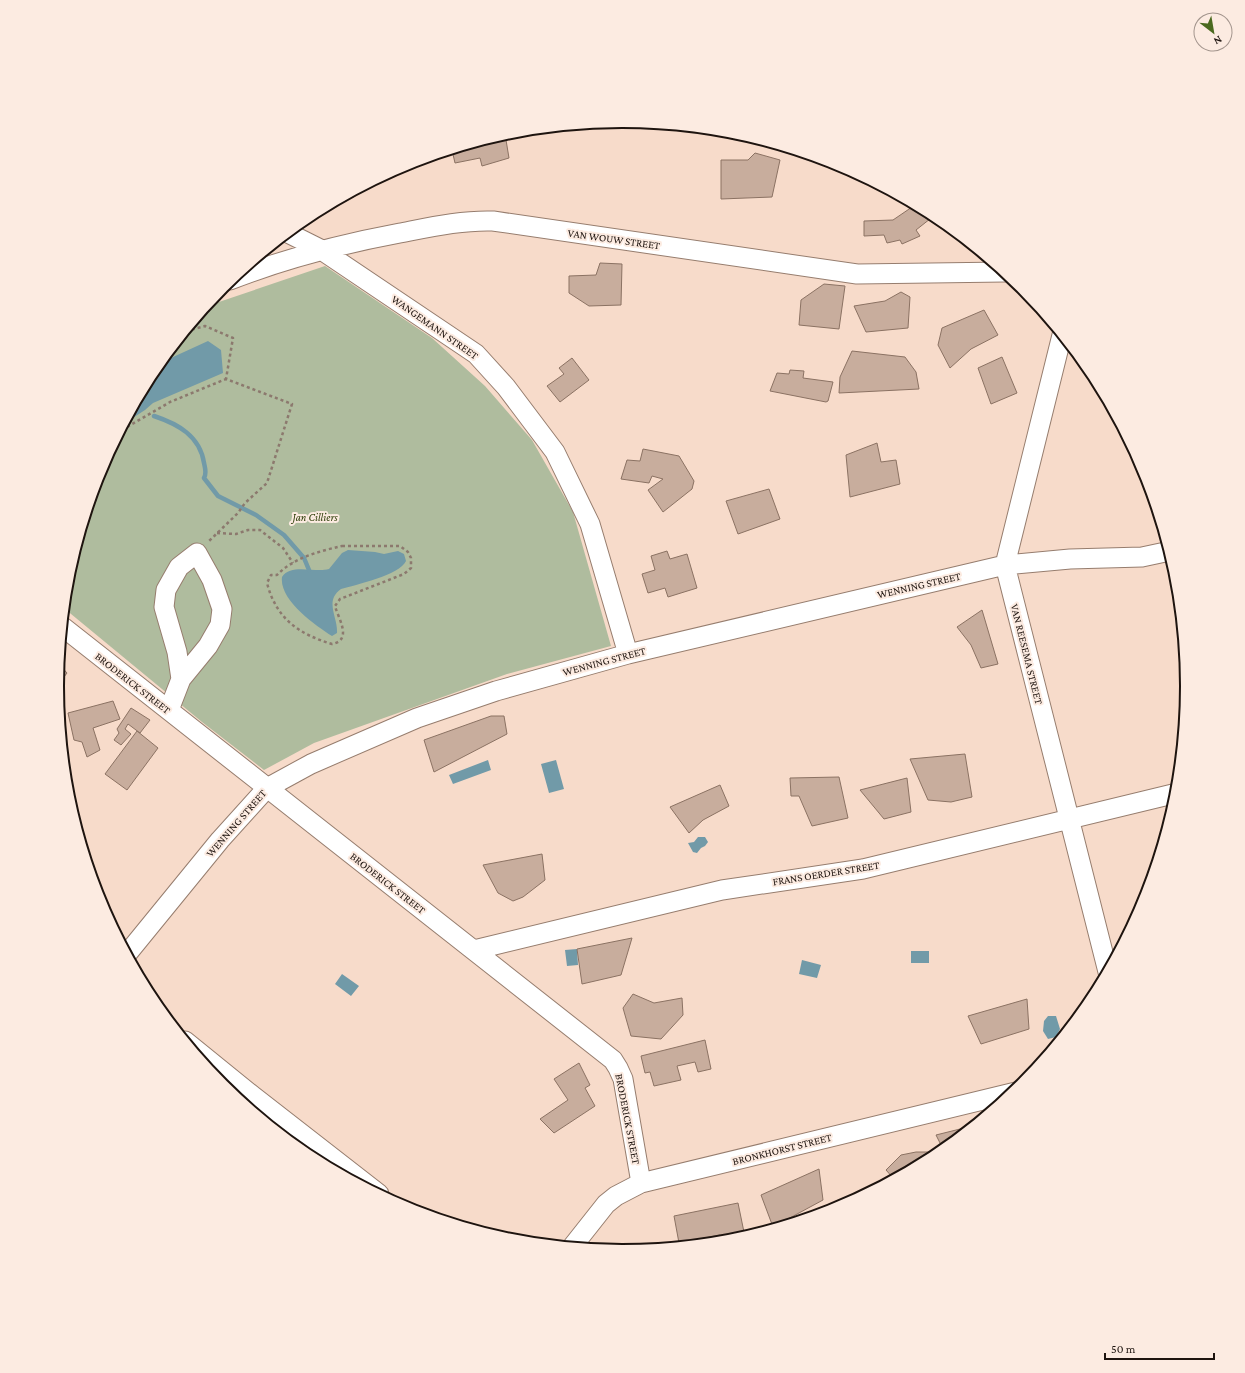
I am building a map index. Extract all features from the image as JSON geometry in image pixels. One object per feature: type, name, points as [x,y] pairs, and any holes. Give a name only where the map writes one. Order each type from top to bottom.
[{"type":"street","name":"VAN WOUW STREET","points":[[246,274],[320,249],[437,226],[474,221],[493,221],[857,274],[996,272]]},
{"type":"street","name":"WANGEMANN STREET","points":[[293,236],[320,249],[476,354],[506,387],[555,452],[590,524],[628,654]]},
{"type":"street","name":"VAN REESEMA STREET","points":[[1061,341],[1005,565],[1106,965]]},
{"type":"street","name":"WENNING STREET","points":[[131,950],[220,840],[267,788],[311,764],[417,718],[496,690],[628,654],[1005,565],[1070,559],[1142,557],[1164,552]]},
{"type":"street","points":[[168,710],[181,679],[208,646],[220,625],[222,609],[212,580],[196,553],[179,567],[166,590],[164,607],[177,652],[181,679]]},
{"type":"street","name":"BRODERICK STREET","points":[[67,631],[606,1054],[618,1068],[624,1088],[640,1183]]},
{"type":"street","name":"FRANS OERDER STREET","points":[[474,950],[722,890],[863,869],[1170,795]]},
{"type":"street","points":[[127,943],[155,919]]},
{"type":"street","points":[[241,1094],[249,1101],[353,1175]]},
{"type":"street","name":"BRONKHORST STREET","points":[[575,1243],[606,1204],[616,1196],[640,1183],[1002,1095]]},
{"type":"path","points":[[194,329],[205,326],[233,338],[226,379]]},
{"type":"path","points":[[129,426],[170,402],[226,379],[292,404],[267,483],[245,503],[238,513],[196,553]]},
{"type":"path","points":[[218,533],[236,534],[248,530],[260,530],[283,548],[293,563]]},
{"type":"path","points":[[342,546],[400,546],[408,552],[412,564],[411,568],[404,574],[340,599],[335,606],[343,627],[343,636],[339,642],[332,644],[293,627],[278,609],[270,595],[267,583],[271,575],[277,574],[293,563],[320,551],[342,546]]},
{"type":"green space","name":"Jan Cilliers","points":[[325,266],[432,338],[485,386],[532,440],[573,512],[611,646],[507,674],[314,743],[264,770],[202,722],[69,613],[83,542],[94,507],[122,439],[158,376],[179,347],[218,302]]},
{"type":"water","points":[[208,341],[221,350],[223,373],[153,403],[133,418],[158,376],[171,358]]},
{"type":"water","points":[[348,550],[384,554],[398,551],[404,554],[406,561],[395,571],[366,582],[341,589],[336,594],[333,599],[333,610],[337,633],[332,636],[308,619],[292,603],[286,594],[282,577],[291,570],[329,569],[342,553]]},
{"type":"water","points":[[488,760],[491,770],[453,784],[449,775]]},
{"type":"water","points":[[556,760],[564,789],[549,793],[541,764]]},
{"type":"water","points":[[698,837],[705,837],[708,842],[697,853],[693,852],[688,843],[694,842]]},
{"type":"water","points":[[577,949],[578,965],[567,966],[565,950]]},
{"type":"water","points":[[911,951],[929,951],[929,963],[911,963]]},
{"type":"water","points":[[802,960],[821,965],[817,978],[799,974]]},
{"type":"water","points":[[342,974],[359,986],[351,996],[335,984]]},
{"type":"water","points":[[1048,1016],[1056,1016],[1060,1029],[1056,1037],[1048,1039],[1043,1031],[1044,1021]]},
{"type":"building","points":[[506,141],[509,158],[482,166],[480,158],[455,163],[453,155]]},
{"type":"building","points":[[755,153],[780,160],[772,197],[721,199],[721,160],[748,160]]},
{"type":"building","points":[[910,208],[929,220],[916,230],[920,236],[902,244],[900,240],[887,243],[884,235],[864,236],[864,221],[893,220]]},
{"type":"building","points":[[600,263],[622,264],[621,305],[589,306],[569,293],[569,276],[596,275]]},
{"type":"building","points":[[824,284],[845,286],[839,329],[799,325],[801,300]]},
{"type":"building","points":[[901,292],[910,297],[908,328],[866,332],[854,306],[885,301]]},
{"type":"building","points":[[984,310],[998,335],[971,349],[950,368],[938,345],[942,328]]},
{"type":"building","points":[[852,351],[905,357],[916,372],[919,389],[839,393],[840,377]]},
{"type":"building","points":[[1002,357],[1017,393],[991,404],[978,368]]},
{"type":"building","points":[[572,358],[589,380],[560,402],[547,386],[564,374],[559,368]]},
{"type":"building","points":[[790,370],[804,371],[803,378],[833,382],[828,401],[826,402],[770,391],[777,373],[789,374]]},
{"type":"building","points":[[877,443],[881,462],[896,460],[900,484],[850,497],[846,455]]},
{"type":"building","points":[[643,449],[679,456],[694,481],[692,489],[663,512],[648,490],[663,479],[652,476],[649,483],[621,479],[627,460],[640,461]]},
{"type":"building","points":[[769,489],[780,519],[738,534],[726,501]]},
{"type":"building","points":[[667,551],[670,559],[687,554],[697,588],[668,597],[665,588],[648,593],[642,574],[655,570],[651,556]]},
{"type":"building","points":[[982,610],[998,664],[981,668],[971,645],[957,627]]},
{"type":"building","points":[[113,701],[120,719],[93,728],[100,750],[87,757],[82,742],[74,740],[68,713]]},
{"type":"building","points":[[131,708],[150,720],[140,733],[128,724],[125,729],[131,734],[121,745],[114,740],[119,733],[117,729]]},
{"type":"building","points":[[491,716],[504,716],[507,734],[434,772],[424,740]]},
{"type":"building","points":[[137,731],[158,748],[127,790],[105,774]]},
{"type":"building","points":[[965,754],[972,797],[951,802],[928,800],[910,759]]},
{"type":"building","points":[[839,777],[848,818],[812,826],[799,796],[791,796],[790,778]]},
{"type":"building","points":[[907,778],[911,812],[884,819],[860,790]]},
{"type":"building","points":[[720,785],[729,806],[703,820],[689,833],[670,807]]},
{"type":"building","points":[[542,854],[545,880],[523,897],[513,901],[498,893],[483,865]]},
{"type":"building","points":[[632,938],[621,975],[582,984],[577,949]]},
{"type":"building","points":[[633,994],[654,1003],[682,998],[683,1015],[661,1039],[631,1036],[623,1008]]},
{"type":"building","points":[[1027,999],[1029,1029],[981,1044],[968,1016]]},
{"type":"building","points":[[705,1040],[711,1069],[698,1072],[695,1062],[677,1066],[681,1080],[654,1086],[650,1072],[645,1073],[641,1056]]},
{"type":"building","points":[[579,1063],[590,1085],[585,1088],[595,1106],[554,1133],[540,1119],[568,1100],[554,1079]]},
{"type":"building","points":[[965,1128],[941,1145],[936,1135]]},
{"type":"building","points":[[916,1152],[931,1152],[891,1176],[886,1170],[901,1155]]},
{"type":"building","points":[[819,1169],[823,1200],[786,1220],[772,1224],[761,1195]]},
{"type":"building","points":[[738,1203],[744,1231],[679,1242],[674,1216]]},
{"type":"waterway","points":[[154,416],[179,427],[193,438],[202,454],[206,470],[204,478],[218,496],[256,515],[284,535],[304,558],[309,570]]}]
